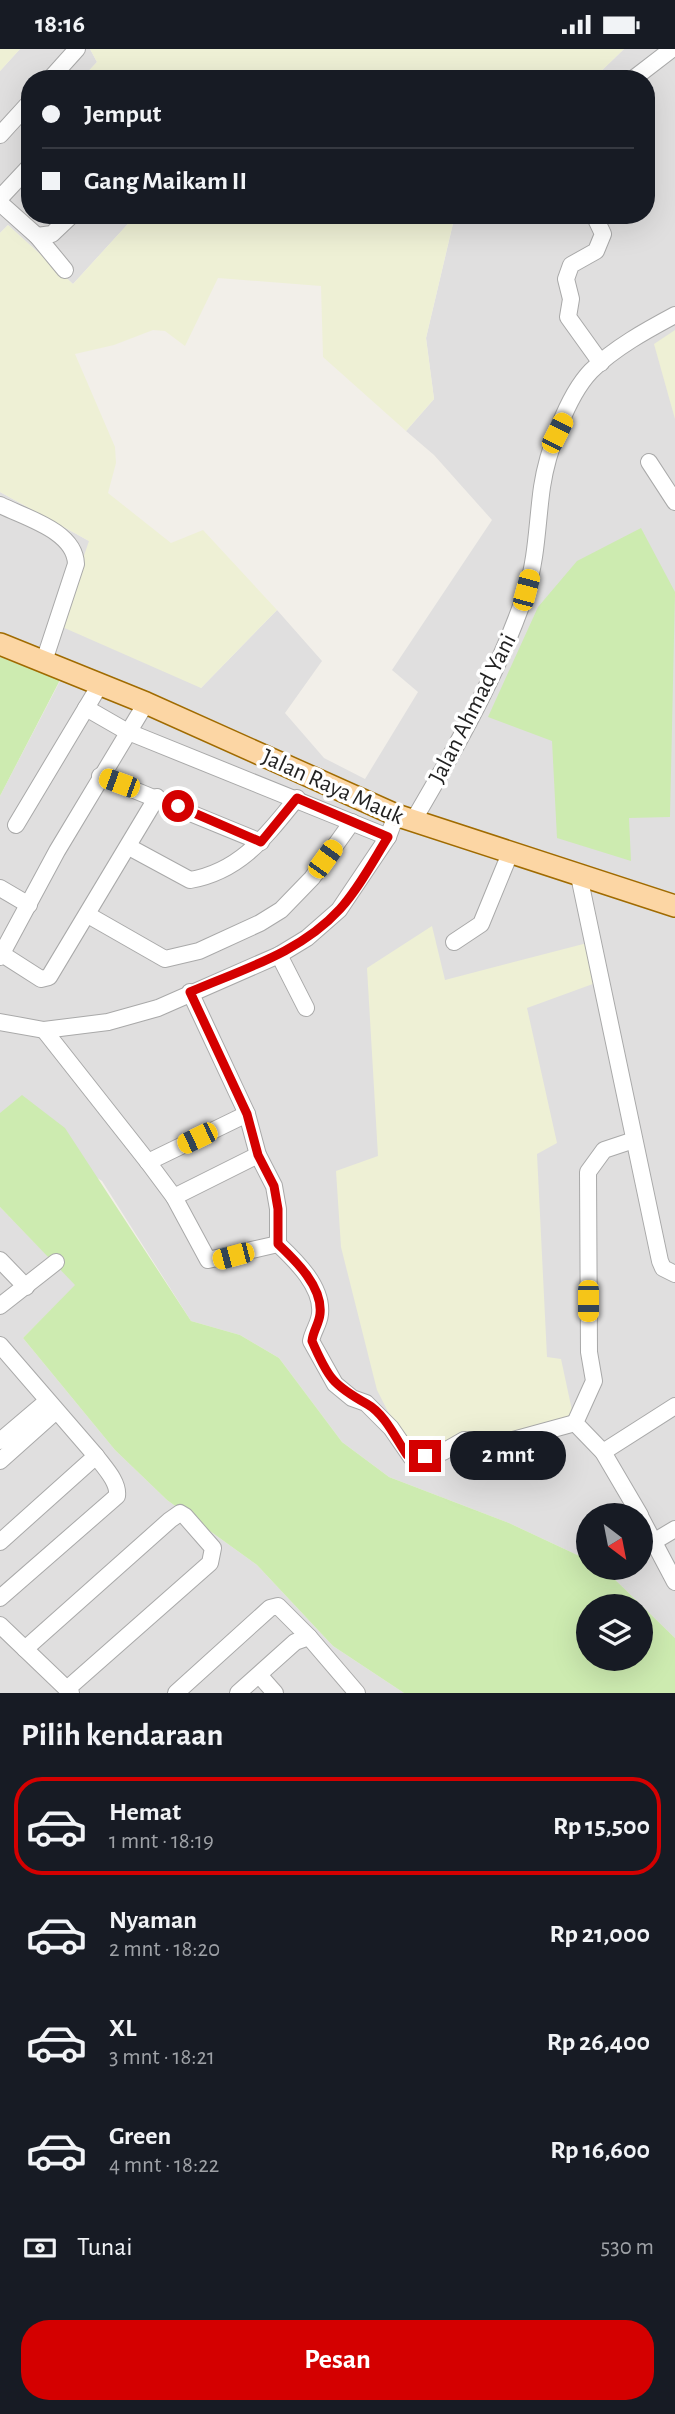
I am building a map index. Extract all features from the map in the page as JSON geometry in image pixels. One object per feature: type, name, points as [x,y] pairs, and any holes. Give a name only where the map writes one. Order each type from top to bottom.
[{"type":"main road","name":"Jalan Raya Mauk","points":[[0,644],[101,683],[404,818],[675,906]]},
{"type":"street","points":[[58,70],[77,49]]},
{"type":"street","points":[[645,70],[672,49]]},
{"type":"street","points":[[0,135],[21,112]]},
{"type":"street","points":[[21,176],[0,201],[21,221]]},
{"type":"street","points":[[24,224],[65,270]]},
{"type":"street","points":[[37,236],[52,234],[63,224]]},
{"type":"street","points":[[599,224],[604,234],[596,251],[571,265],[566,279],[571,299],[568,317],[601,363]]},
{"type":"street","name":"Jalan Ahmad Yani","points":[[0,1022],[44,1030],[108,1022],[158,1008],[279,955],[307,938],[339,910],[388,837],[456,748],[511,632],[531,571],[550,450],[577,392],[592,370],[675,314]]},
{"type":"street","points":[[649,462],[675,502]]},
{"type":"street","points":[[0,505],[68,540],[75,550],[76,564],[44,661]]},
{"type":"street","points":[[16,825],[101,683]]},
{"type":"street","points":[[146,703],[100,776],[1,955],[46,979],[88,915],[157,797]]},
{"type":"street","points":[[86,708],[127,731],[388,837]]},
{"type":"street","points":[[100,776],[157,797],[261,842]]},
{"type":"street","points":[[129,847],[190,880],[209,876],[234,864],[261,842],[297,798]]},
{"type":"street","points":[[88,915],[165,959],[198,951],[260,923],[281,910],[312,878],[352,822]]},
{"type":"street","points":[[454,942],[481,924],[511,851]]},
{"type":"street","points":[[579,876],[660,1261],[663,1268],[675,1274]]},
{"type":"street","points":[[0,888],[29,905]]},
{"type":"street","points":[[279,955],[306,1007]]},
{"type":"street","points":[[190,992],[247,1114],[258,1155],[274,1186],[278,1209],[278,1244],[299,1264],[318,1297],[320,1314],[312,1341],[327,1372],[343,1391],[366,1403],[388,1424],[408,1456],[417,1458],[443,1452],[464,1440],[509,1441],[575,1423]]},
{"type":"street","points":[[44,1030],[174,1197],[209,1261],[278,1244]]},
{"type":"street","points":[[148,1162],[247,1114]]},
{"type":"street","points":[[575,1423],[594,1381],[589,1352],[588,1172],[604,1150],[634,1140]]},
{"type":"street","points":[[174,1197],[258,1155]]},
{"type":"street","points":[[0,1260],[26,1287]]},
{"type":"street","points":[[0,1306],[56,1262]]},
{"type":"street","points":[[0,1345],[96,1456],[118,1490],[117,1496],[0,1598]]},
{"type":"street","points":[[1,1438],[51,1406]]},
{"type":"street","points":[[0,1461],[51,1406]]},
{"type":"street","points":[[603,1452],[675,1406]]},
{"type":"street","points":[[575,1423],[603,1452],[632,1503]]},
{"type":"street","points":[[0,1542],[96,1456]]},
{"type":"street","points":[[0,1625],[25,1649],[69,1691],[212,1560],[213,1548],[186,1515],[180,1513],[25,1649]]},
{"type":"street","points":[[655,1541],[675,1529]]},
{"type":"street","points":[[653,1538],[675,1582]]},
{"type":"street","points":[[176,1693],[262,1614],[275,1606],[309,1637],[357,1693]]},
{"type":"street","points":[[238,1693],[295,1642],[309,1637]]},
{"type":"street","points":[[260,1676],[275,1693]]},
{"type":"shaded area","points":[[20,49],[90,49],[97,62],[89,70],[21,70],[21,224],[128,224],[73,284],[8,225],[0,233],[0,71]]},
{"type":"shaded area","points":[[624,49],[675,49],[675,1638],[653,1617],[653,1594],[630,1594],[615,1580],[653,1580],[653,1503],[576,1503],[576,1554],[509,1523],[389,1477],[342,1442],[279,1358],[240,1335],[191,1321],[102,1181],[0,1113],[0,796],[60,681],[0,657],[0,492],[89,541],[201,688],[277,610],[322,661],[285,713],[324,758],[365,779],[418,692],[392,670],[492,520],[434,455],[406,431],[434,399],[426,338],[453,224],[655,224],[655,70],[602,70]]},
{"type":"shaded area","points":[[0,1207],[76,1285],[23,1338],[115,1450],[167,1500],[257,1565],[333,1646],[404,1693],[0,1693]]},
{"type":"green space","points":[[0,49],[20,49],[0,71]]},
{"type":"green space","points":[[90,49],[624,49],[602,70],[89,70],[97,62]]},
{"type":"green space","points":[[128,224],[453,224],[426,338],[434,399],[406,431],[323,357],[321,286],[218,278],[185,346],[165,331],[153,330],[114,345],[75,354],[115,447],[116,463],[108,493],[171,543],[203,530],[277,610],[201,688],[60,626],[89,541],[0,492],[0,233],[8,225],[73,284]]},
{"type":"green space","points":[[675,330],[675,419],[654,344]]},
{"type":"green space","points":[[641,528],[675,592],[670,817],[629,818],[631,861],[557,838],[552,741],[488,717],[538,607],[577,561]]},
{"type":"green space","points":[[0,657],[60,680],[0,796]]},
{"type":"green space","points":[[432,926],[445,980],[595,941],[601,981],[527,1008],[557,1143],[537,1154],[547,1357],[561,1359],[573,1415],[559,1430],[412,1459],[377,1390],[341,1247],[336,1171],[378,1156],[367,968]]},
{"type":"green space","points":[[22,1095],[65,1128],[191,1321],[240,1335],[279,1358],[342,1442],[389,1477],[509,1523],[576,1554],[576,1580],[615,1580],[630,1594],[576,1594],[576,1671],[653,1671],[653,1617],[675,1638],[675,1693],[404,1693],[333,1646],[257,1565],[167,1500],[115,1450],[23,1338],[75,1285],[0,1207],[0,1113]]},
{"type":"route","points":[[178,806],[261,842],[297,798],[388,837],[352,894],[325,924],[279,955],[190,992],[247,1114],[258,1155],[274,1186],[278,1209],[275,1227],[278,1244],[299,1264],[318,1297],[320,1314],[312,1336],[318,1355],[335,1384],[352,1398],[366,1403],[391,1428],[407,1455],[417,1458],[425,1456]]}]
